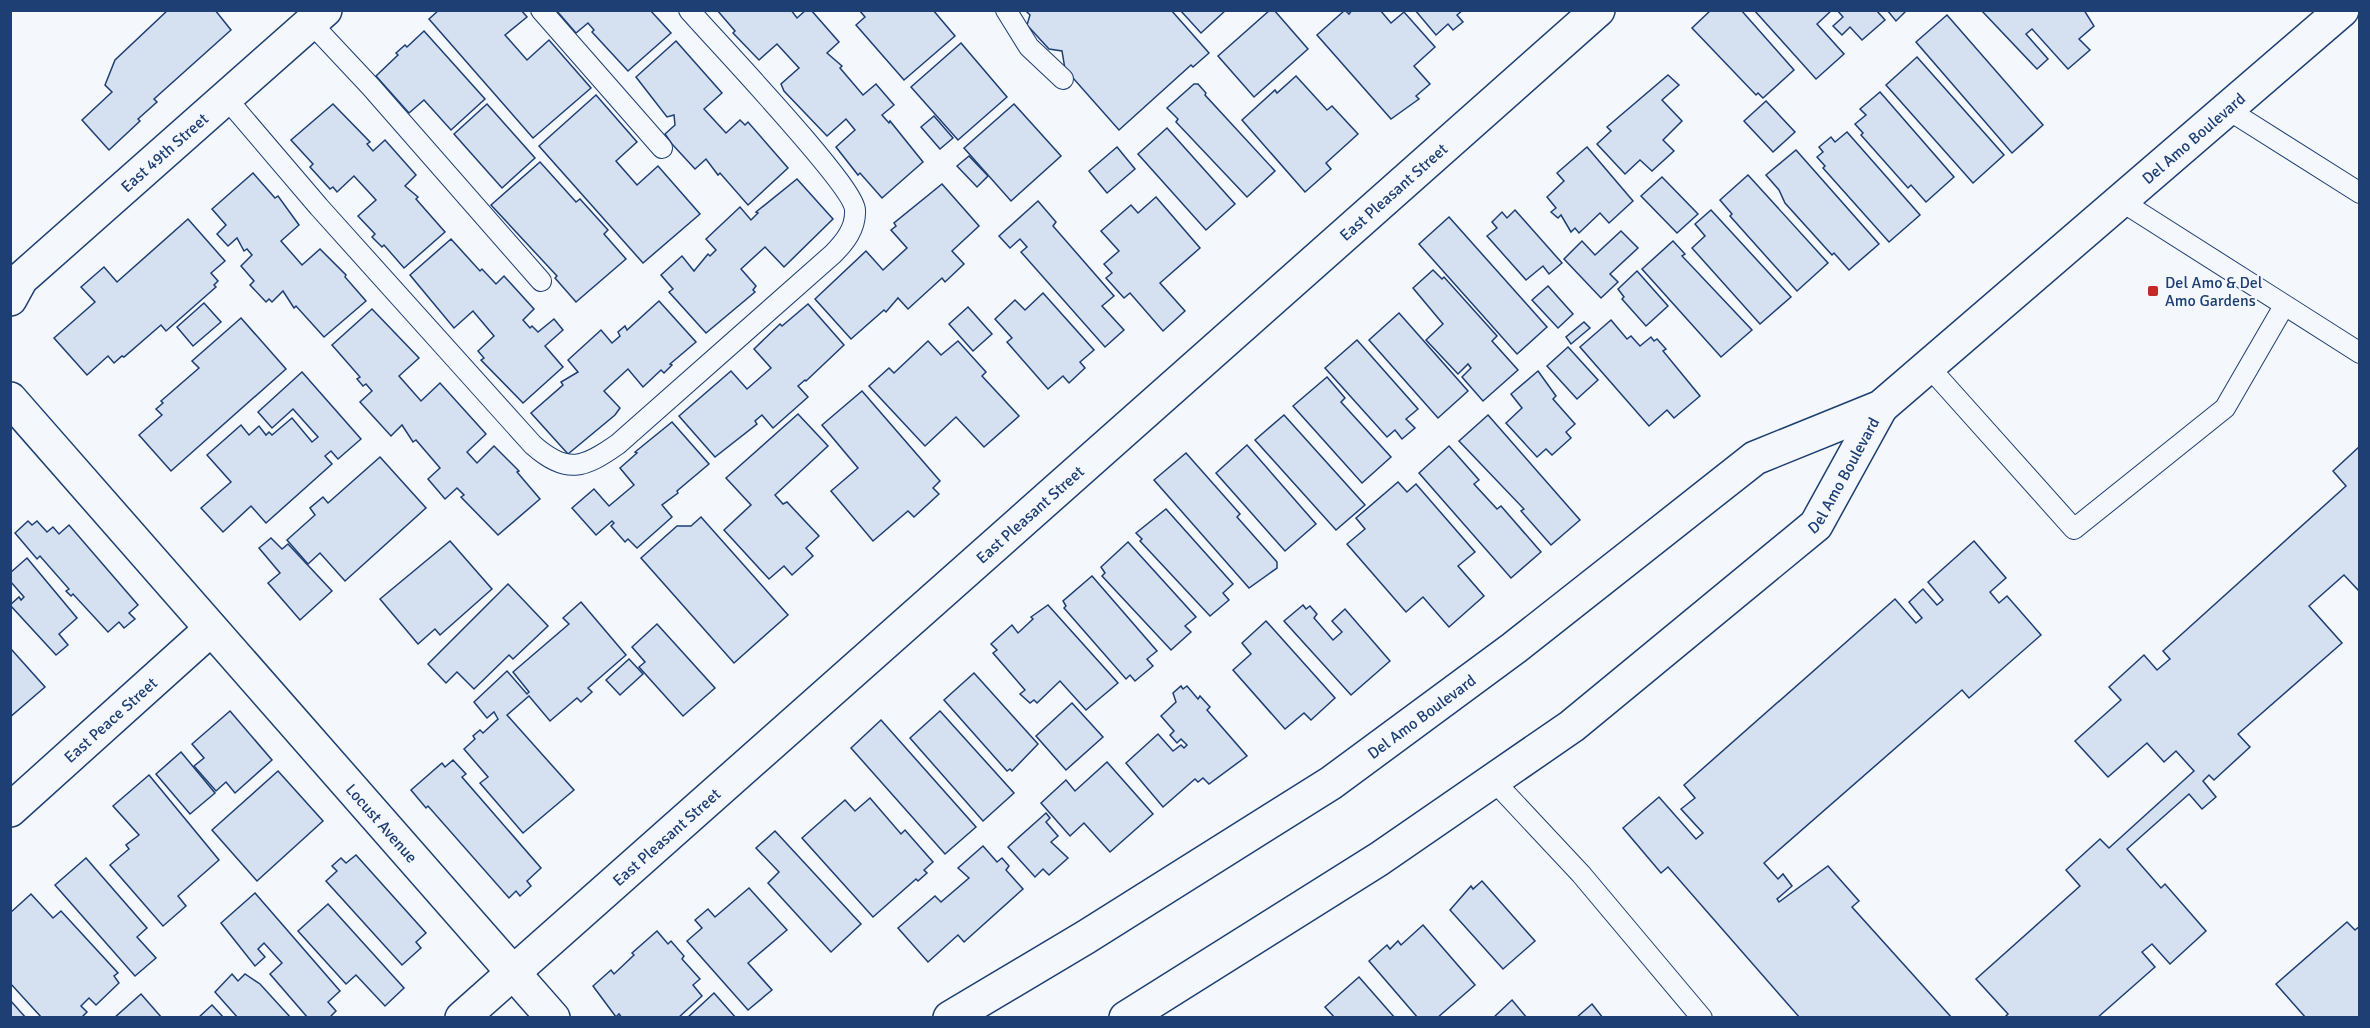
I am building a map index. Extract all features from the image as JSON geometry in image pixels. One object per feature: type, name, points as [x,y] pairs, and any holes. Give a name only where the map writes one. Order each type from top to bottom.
[{"type":"street","name":"East Pleasant Street","points":[[462,1017],[1598,10]]},
{"type":"street","name":"Del Amo Boulevard","points":[[950,1017],[1086,937],[1331,783],[1514,648],[1755,458],[1881,407],[2342,10]]},
{"type":"street","name":"East 49th Street","points":[[10,299],[21,279],[318,17]]},
{"type":"street","points":[[10,399],[211,629]]},
{"type":"street","name":"Del Amo Boulevard","points":[[1126,1017],[1379,859],[1572,726],[1816,525],[1881,407]]},
{"type":"street","name":"Locust Avenue","points":[[211,629],[553,1017]]},
{"type":"street","name":"East Peace Street","points":[[10,810],[211,629]]},
{"type":"lane","points":[[541,10],[662,148]]},
{"type":"lane","points":[[226,98],[319,207],[533,445],[551,461],[568,465],[583,465],[618,444],[833,254],[844,243],[853,225],[855,208],[836,175],[689,10]]},
{"type":"lane","points":[[1006,10],[1029,47],[1063,79]]},
{"type":"lane","points":[[318,17],[371,87],[542,281]]},
{"type":"lane","points":[[2227,109],[2360,193]]},
{"type":"lane","points":[[2121,201],[2360,353]]},
{"type":"lane","points":[[1929,367],[2074,529],[2225,408],[2284,306]]},
{"type":"lane","points":[[1493,780],[1581,874],[1702,1017]]},
{"type":"building","points":[[168,10],[215,10],[231,30],[154,99],[157,102],[109,150],[82,120],[112,92],[105,85],[115,60]]},
{"type":"building","points":[[439,10],[521,10],[527,17],[505,35],[527,60],[549,40],[591,88],[533,138],[429,19]]},
{"type":"building","points":[[556,10],[650,10],[671,33],[628,71],[592,32],[594,30],[588,23],[576,33]]},
{"type":"building","points":[[717,10],[791,10],[797,18],[806,10],[811,10],[839,42],[827,53],[842,66],[840,68],[863,95],[876,84],[894,105],[882,115],[889,123],[890,121],[923,162],[882,198],[860,173],[858,175],[836,147],[855,130],[846,119],[827,136],[784,91],[781,84],[799,68],[777,44],[759,60],[733,33],[735,31]]},
{"type":"building","points":[[859,10],[933,10],[955,36],[904,80],[856,25],[865,17]]},
{"type":"building","points":[[1025,10],[1171,10],[1209,53],[1193,67],[1191,65],[1119,130],[1065,69],[1062,51],[1049,49],[1027,25],[1030,15]]},
{"type":"building","points":[[1180,10],[1226,10],[1201,33]]},
{"type":"building","points":[[1270,10],[1274,10],[1308,49],[1254,97],[1218,56]]},
{"type":"building","points":[[1345,10],[1349,14],[1352,10],[1380,10],[1391,23],[1404,12],[1435,47],[1414,66],[1430,84],[1416,96],[1419,99],[1391,119],[1317,35]]},
{"type":"building","points":[[1415,10],[1463,10],[1457,15],[1463,22],[1453,30],[1448,24],[1436,35]]},
{"type":"building","points":[[1711,10],[1741,10],[1794,70],[1763,98],[1758,93],[1756,95],[1692,28]]},
{"type":"building","points":[[1754,10],[1832,10],[1817,24],[1844,54],[1816,79]]},
{"type":"building","points":[[1837,10],[1876,10],[1885,20],[1862,40],[1850,27],[1842,35],[1833,26],[1843,17]]},
{"type":"building","points":[[1887,10],[1907,10],[1896,21]]},
{"type":"building","points":[[1981,10],[2084,10],[2094,26],[2079,39],[2090,50],[2068,69],[2032,29],[2026,34],[2048,59],[2037,69]]},
{"type":"building","points":[[1947,15],[2043,125],[2012,153],[1916,42]]},
{"type":"building","points":[[424,31],[485,99],[451,130],[424,100],[409,113],[376,76],[398,55],[396,53],[405,45],[407,47]]},
{"type":"building","points":[[676,41],[722,93],[704,109],[726,133],[740,120],[745,125],[748,122],[788,168],[748,205],[720,173],[718,175],[706,159],[695,169],[672,144],[665,134],[675,125],[674,115],[667,117],[636,77]]},
{"type":"building","points":[[961,43],[1007,97],[958,140],[911,87]]},
{"type":"building","points":[[1917,57],[2004,155],[1973,183],[1886,85]]},
{"type":"building","points":[[1668,75],[1679,85],[1662,100],[1682,121],[1663,140],[1674,151],[1652,171],[1640,160],[1625,174],[1597,144],[1611,131],[1607,127]]},
{"type":"building","points":[[1296,76],[1327,110],[1332,106],[1358,134],[1326,163],[1331,169],[1305,192],[1242,120],[1275,90],[1277,93]]},
{"type":"building","points":[[1194,84],[1198,84],[1206,93],[1205,95],[1275,171],[1247,197],[1176,122],[1178,119],[1167,108]]},
{"type":"building","points":[[1880,92],[1954,177],[1926,202],[1911,185],[1908,188],[1861,135],[1863,133],[1855,124],[1866,115],[1860,109]]},
{"type":"building","points":[[596,95],[637,142],[616,161],[637,185],[658,166],[700,214],[643,263],[539,146]]},
{"type":"building","points":[[1766,101],[1795,132],[1773,152],[1744,121]]},
{"type":"building","points":[[333,104],[370,142],[367,144],[373,151],[385,140],[416,175],[405,186],[418,197],[416,199],[445,232],[404,268],[384,245],[382,247],[372,237],[375,234],[358,216],[376,200],[354,176],[337,192],[333,187],[330,189],[310,167],[313,164],[291,140]]},
{"type":"building","points":[[487,104],[535,158],[502,188],[454,134]]},
{"type":"building","points":[[1014,104],[1061,156],[1011,201],[964,148]]},
{"type":"building","points":[[934,116],[953,138],[940,149],[921,127]]},
{"type":"building","points":[[1167,128],[1235,204],[1206,230],[1138,154]]},
{"type":"building","points":[[1847,132],[1920,215],[1889,242],[1823,168],[1825,166],[1817,157],[1823,152],[1819,147],[1831,137],[1835,142]]},
{"type":"building","points":[[1117,147],[1135,169],[1107,193],[1089,171]]},
{"type":"building","points":[[1587,147],[1633,201],[1609,223],[1600,213],[1579,233],[1575,228],[1571,232],[1561,215],[1558,218],[1551,212],[1556,208],[1547,197],[1564,181],[1557,173]]},
{"type":"building","points":[[1796,150],[1879,244],[1849,270],[1834,253],[1832,255],[1785,203],[1779,190],[1766,175]]},
{"type":"building","points":[[969,156],[988,176],[977,187],[957,166]]},
{"type":"building","points":[[540,162],[576,202],[580,199],[608,230],[604,234],[626,259],[576,302],[555,278],[557,276],[491,205]]},
{"type":"building","points":[[253,173],[275,198],[278,196],[299,225],[281,241],[302,265],[320,249],[346,275],[345,277],[366,301],[324,337],[296,306],[294,308],[283,291],[272,302],[269,299],[266,302],[250,285],[254,281],[241,266],[252,255],[247,249],[244,251],[237,238],[228,246],[217,234],[226,225],[212,209]]},
{"type":"building","points":[[1748,175],[1828,263],[1797,291],[1730,216],[1732,214],[1720,200]]},
{"type":"building","points":[[1662,177],[1698,214],[1677,233],[1641,196]]},
{"type":"building","points":[[797,179],[833,219],[784,267],[765,247],[741,269],[756,286],[753,290],[755,292],[706,333],[669,292],[673,289],[661,275],[682,256],[694,271],[708,254],[710,256],[716,250],[706,239],[740,207],[751,220],[758,213],[756,212]]},
{"type":"building","points":[[942,184],[979,226],[952,251],[964,264],[945,282],[942,278],[908,309],[898,298],[886,312],[884,310],[851,339],[815,299],[866,251],[883,270],[907,248],[891,230],[896,226],[894,223]]},
{"type":"building","points":[[1156,197],[1200,248],[1160,283],[1185,311],[1163,331],[1130,293],[1124,298],[1106,278],[1112,273],[1104,264],[1119,251],[1101,231],[1131,205],[1138,213]]},
{"type":"building","points":[[1038,201],[1056,222],[1053,226],[1114,296],[1102,306],[1124,330],[1105,347],[1021,252],[1027,247],[1020,239],[1010,248],[999,236]]},
{"type":"building","points":[[1515,210],[1562,263],[1549,274],[1543,266],[1526,280],[1487,236],[1497,228],[1492,222],[1502,212],[1507,218]]},
{"type":"building","points":[[1711,210],[1791,297],[1760,324],[1692,248],[1705,236],[1695,224]]},
{"type":"building","points":[[1449,217],[1547,327],[1517,354],[1419,244]]},
{"type":"building","points":[[188,219],[225,261],[211,273],[218,281],[214,285],[216,287],[166,331],[161,325],[124,357],[122,356],[114,363],[108,356],[87,375],[54,338],[95,302],[81,287],[104,267],[117,282]]},
{"type":"building","points":[[1621,231],[1638,248],[1610,274],[1618,282],[1601,298],[1564,259],[1582,241],[1595,255]]},
{"type":"building","points":[[451,239],[480,271],[482,269],[496,284],[504,276],[534,309],[523,320],[530,328],[532,326],[538,332],[554,319],[563,330],[545,346],[563,367],[523,403],[481,360],[484,358],[478,351],[494,336],[473,311],[454,328],[410,275]]},
{"type":"building","points":[[1673,241],[1685,254],[1682,256],[1752,330],[1721,357],[1642,269]]},
{"type":"building","points":[[1433,270],[1442,279],[1444,277],[1497,336],[1492,341],[1518,370],[1483,401],[1462,377],[1471,368],[1468,364],[1458,374],[1426,340],[1443,324],[1413,288]]},
{"type":"building","points":[[1637,271],[1668,306],[1646,326],[1622,299],[1624,297],[1618,289]]},
{"type":"building","points":[[1548,286],[1573,314],[1558,328],[1532,300]]},
{"type":"building","points":[[1043,293],[1094,350],[1080,362],[1085,368],[1069,383],[1063,376],[1048,389],[1007,342],[1012,338],[995,319],[1015,300],[1025,310]]},
{"type":"building","points":[[659,301],[696,342],[670,364],[672,365],[664,373],[661,370],[643,387],[628,369],[604,391],[620,408],[615,415],[568,454],[531,413],[563,385],[561,382],[578,372],[568,360],[601,330],[612,343],[620,336],[618,332],[625,326],[627,330]]},
{"type":"building","points":[[204,303],[221,322],[193,346],[177,327]]},
{"type":"building","points":[[808,304],[844,345],[798,386],[808,397],[773,428],[762,415],[755,421],[757,424],[715,457],[679,416],[731,371],[747,389],[771,368],[754,349],[780,324],[782,326]]},
{"type":"building","points":[[968,307],[992,334],[973,351],[949,324]]},
{"type":"building","points":[[372,309],[419,358],[399,376],[421,401],[440,383],[486,434],[467,452],[477,463],[494,446],[519,471],[517,472],[540,499],[498,535],[461,497],[464,495],[457,488],[445,499],[428,479],[440,468],[416,440],[413,442],[402,425],[391,436],[360,402],[372,391],[366,384],[363,386],[357,379],[360,377],[332,345]]},
{"type":"building","points":[[1399,313],[1468,391],[1438,418],[1369,340]]},
{"type":"building","points":[[241,318],[286,369],[171,471],[139,435],[162,415],[156,409],[163,403],[161,401],[199,368],[192,361]]},
{"type":"building","points":[[1611,320],[1627,339],[1631,336],[1640,346],[1651,337],[1654,341],[1657,339],[1666,349],[1663,351],[1700,396],[1674,418],[1667,410],[1649,426],[1580,347]]},
{"type":"building","points":[[1584,322],[1590,328],[1571,344],[1566,337]]},
{"type":"building","points":[[1357,340],[1418,409],[1406,419],[1415,428],[1402,439],[1395,430],[1387,437],[1325,368]]},
{"type":"building","points":[[928,341],[941,355],[958,341],[986,372],[982,376],[1019,416],[984,447],[956,417],[925,446],[869,386],[889,368],[894,373]]},
{"type":"building","points":[[1568,347],[1598,380],[1577,399],[1547,366]]},
{"type":"building","points":[[1538,371],[1556,396],[1553,399],[1575,424],[1566,432],[1571,438],[1552,455],[1546,449],[1537,457],[1506,423],[1522,408],[1511,394]]},
{"type":"building","points":[[302,372],[361,439],[338,459],[331,451],[325,456],[332,464],[266,523],[251,506],[223,532],[201,508],[231,482],[207,455],[241,425],[249,435],[259,426],[266,435],[269,432],[272,435],[292,418],[312,442],[318,437],[293,409],[272,428],[258,412]]},
{"type":"building","points":[[1327,377],[1345,398],[1341,402],[1391,457],[1362,483],[1293,406]]},
{"type":"building","points":[[862,391],[940,481],[933,488],[939,494],[914,517],[908,511],[873,541],[831,491],[858,468],[822,425]]},
{"type":"building","points":[[798,414],[828,446],[775,495],[783,504],[787,502],[819,536],[806,548],[813,556],[792,575],[784,566],[769,579],[724,530],[751,505],[726,478]]},
{"type":"building","points":[[1284,415],[1365,505],[1336,530],[1255,440]]},
{"type":"building","points":[[1488,415],[1580,520],[1551,545],[1521,511],[1524,509],[1459,441]]},
{"type":"building","points":[[672,422],[709,464],[662,505],[672,517],[637,548],[628,539],[625,542],[611,526],[614,523],[612,521],[596,535],[572,508],[594,489],[609,506],[634,485],[620,468],[637,453],[635,452]]},
{"type":"building","points":[[1247,445],[1316,524],[1285,551],[1216,473]]},
{"type":"building","points":[[1449,446],[1479,480],[1474,484],[1497,509],[1501,506],[1541,552],[1511,578],[1419,473]]},
{"type":"building","points":[[2360,446],[2360,592],[2344,575],[2309,606],[2342,643],[2238,734],[2250,747],[2214,780],[2209,775],[2203,781],[2216,797],[2202,809],[2189,794],[2127,849],[2161,888],[2165,884],[2206,931],[2170,964],[2152,944],[2142,952],[2155,967],[2097,1018],[2004,1018],[2008,1014],[1976,979],[2080,886],[2066,870],[2100,839],[2109,848],[2194,771],[2176,751],[2164,762],[2147,743],[2108,777],[2075,741],[2121,700],[2109,687],[2144,655],[2157,670],[2170,659],[2163,651],[2346,486],[2333,471]]},
{"type":"building","points":[[1186,453],[1240,514],[1237,517],[1277,562],[1277,568],[1249,588],[1154,480]]},
{"type":"building","points":[[380,457],[426,508],[345,581],[320,553],[308,564],[287,540],[315,515],[310,508],[323,497],[328,503]]},
{"type":"building","points":[[1398,482],[1407,492],[1416,484],[1475,552],[1458,566],[1484,596],[1449,627],[1423,597],[1406,612],[1347,544],[1365,529],[1356,518]]},
{"type":"building","points":[[1166,509],[1233,584],[1223,593],[1229,600],[1210,616],[1140,541],[1142,539],[1136,533]]},
{"type":"building","points":[[701,517],[788,615],[734,663],[641,558],[677,526],[691,526]]},
{"type":"building","points":[[28,521],[32,525],[37,521],[47,532],[53,527],[59,534],[69,525],[138,605],[129,613],[135,619],[124,628],[119,622],[108,632],[73,594],[71,596],[66,591],[69,589],[40,556],[37,559],[15,533]]},
{"type":"building","points":[[271,538],[282,549],[288,544],[332,591],[300,620],[268,583],[280,573],[259,548]]},
{"type":"building","points":[[450,541],[492,589],[440,635],[435,629],[418,644],[380,599]]},
{"type":"building","points":[[1974,541],[2006,578],[1990,592],[1999,603],[2007,596],[2041,635],[1969,698],[1962,690],[1764,863],[1778,879],[1783,874],[1792,886],[1777,899],[1779,902],[1828,866],[1859,901],[1852,907],[1952,1018],[1800,1018],[1668,867],[1661,873],[1623,828],[1659,797],[1696,839],[1703,833],[1681,809],[1695,798],[1684,785],[1895,599],[1916,623],[1922,618],[1909,602],[1923,589],[1937,605],[1943,600],[1928,582]]},
{"type":"building","points":[[1128,542],[1196,617],[1185,626],[1191,632],[1171,650],[1102,576],[1105,573],[1101,567]]},
{"type":"building","points":[[27,558],[77,618],[59,634],[68,645],[56,655],[10,605],[19,597],[21,600],[24,597],[10,581],[10,573]]},
{"type":"building","points":[[1092,576],[1157,651],[1147,659],[1153,666],[1135,681],[1130,675],[1126,679],[1064,608],[1066,606],[1063,601]]},
{"type":"building","points":[[508,584],[548,626],[513,659],[509,655],[474,689],[457,672],[446,683],[428,664]]},
{"type":"building","points":[[581,602],[626,655],[588,688],[592,692],[581,702],[577,698],[550,721],[529,696],[507,715],[574,790],[523,833],[480,783],[488,777],[464,749],[475,739],[473,736],[480,730],[483,733],[498,719],[494,712],[487,718],[474,702],[507,671],[527,694],[529,692],[513,672],[569,624],[563,618]]},
{"type":"building","points":[[1048,605],[1118,683],[1086,710],[1060,681],[1037,703],[1034,700],[1030,703],[1020,694],[1025,690],[993,653],[997,650],[991,644],[1012,625],[1018,633],[1033,619],[1031,617]]},
{"type":"building","points":[[1303,605],[1306,609],[1310,606],[1317,614],[1314,618],[1333,640],[1342,632],[1332,621],[1345,609],[1390,661],[1351,695],[1284,621]]},
{"type":"building","points":[[1266,621],[1335,698],[1311,720],[1304,713],[1285,729],[1233,670],[1251,654],[1242,643]]},
{"type":"building","points":[[657,624],[715,688],[683,716],[639,667],[645,662],[632,647]]},
{"type":"building","points":[[10,649],[45,687],[10,717]]},
{"type":"building","points":[[629,659],[643,674],[620,695],[606,680]]},
{"type":"building","points":[[974,673],[1038,744],[1012,771],[1010,769],[1007,771],[944,700]]},
{"type":"building","points":[[1181,686],[1183,689],[1187,686],[1198,699],[1200,696],[1210,707],[1207,710],[1247,756],[1209,784],[1203,778],[1198,782],[1195,779],[1163,807],[1126,763],[1158,734],[1173,751],[1181,745],[1184,748],[1187,745],[1181,739],[1177,743],[1170,735],[1174,731],[1161,716],[1176,702],[1173,693]]},
{"type":"building","points":[[1072,703],[1103,737],[1066,770],[1036,736]]},
{"type":"building","points":[[230,711],[272,760],[235,793],[226,782],[216,791],[194,766],[204,758],[192,744]]},
{"type":"building","points":[[940,711],[1014,793],[983,821],[910,738]]},
{"type":"building","points":[[881,720],[976,827],[945,854],[851,748]]},
{"type":"building","points":[[181,752],[215,793],[190,814],[156,774]]},
{"type":"building","points":[[453,760],[466,774],[462,777],[541,868],[527,881],[531,886],[520,896],[516,891],[509,898],[428,806],[426,808],[411,790],[442,763],[445,767]]},
{"type":"building","points":[[1107,762],[1153,814],[1110,852],[1084,823],[1070,836],[1041,803],[1066,780],[1075,791]]},
{"type":"building","points":[[278,771],[323,821],[257,881],[212,830]]},
{"type":"building","points":[[149,775],[219,860],[178,896],[186,906],[163,926],[110,865],[129,849],[126,845],[139,835],[113,806]]},
{"type":"building","points":[[870,798],[901,834],[905,830],[933,862],[924,870],[927,873],[918,881],[916,879],[873,917],[802,838],[845,800],[855,811]]},
{"type":"building","points":[[1046,813],[1050,818],[1046,822],[1058,836],[1051,842],[1068,858],[1049,875],[1043,869],[1035,877],[1008,847]]},
{"type":"building","points":[[775,831],[861,924],[831,952],[768,883],[779,872],[756,848]]},
{"type":"building","points":[[983,846],[997,862],[1002,858],[1009,866],[1006,870],[1023,889],[964,942],[958,935],[928,962],[898,928],[935,896],[941,902],[969,878],[958,868]]},
{"type":"building","points":[[356,855],[426,933],[416,942],[421,948],[402,965],[326,881],[337,871],[332,866],[341,858],[346,863]]},
{"type":"building","points":[[86,858],[147,928],[137,937],[156,958],[135,976],[55,885]]},
{"type":"building","points":[[1482,881],[1535,941],[1503,969],[1450,910],[1471,886],[1473,889]]},
{"type":"building","points":[[749,888],[787,930],[748,963],[772,990],[748,1010],[687,941],[702,928],[695,920],[708,909],[715,917]]},
{"type":"building","points":[[255,893],[340,991],[328,1002],[336,1011],[329,1018],[308,1018],[270,974],[282,963],[264,943],[258,949],[265,957],[255,966],[221,923]]},
{"type":"building","points":[[31,894],[53,918],[61,911],[118,973],[114,976],[119,983],[96,1005],[89,998],[81,1006],[87,1012],[81,1018],[42,1018],[10,983],[10,913]]},
{"type":"building","points":[[328,904],[404,988],[385,1006],[356,975],[346,984],[298,931]]},
{"type":"building","points":[[2347,922],[2355,930],[2360,926],[2360,1018],[2306,1018],[2276,984]]},
{"type":"building","points":[[1423,925],[1475,985],[1437,1018],[1418,1018],[1369,961],[1387,945],[1390,949],[1398,941],[1401,945]]},
{"type":"building","points":[[657,931],[668,944],[671,941],[684,956],[682,959],[700,979],[693,985],[702,996],[678,1018],[622,1018],[619,1014],[616,1017],[593,986],[611,970],[614,974],[634,955],[632,953]]},
{"type":"building","points":[[232,974],[238,981],[245,974],[260,984],[291,1018],[238,1018],[215,992]]},
{"type":"building","points":[[1359,977],[1395,1018],[1335,1018],[1325,1007]]},
{"type":"building","points":[[714,993],[736,1018],[687,1018]]},
{"type":"building","points":[[141,994],[162,1018],[114,1018]]},
{"type":"building","points":[[10,1000],[26,1018],[10,1018]]},
{"type":"building","points":[[1512,1000],[1527,1018],[1493,1018]]},
{"type":"building","points":[[1592,1004],[1603,1018],[1576,1018]]},
{"type":"building","points":[[212,1005],[224,1018],[198,1018]]},
{"type":"place","name":"Del Amo & Del Amo Gardens","points":[[2153,291]]}]
